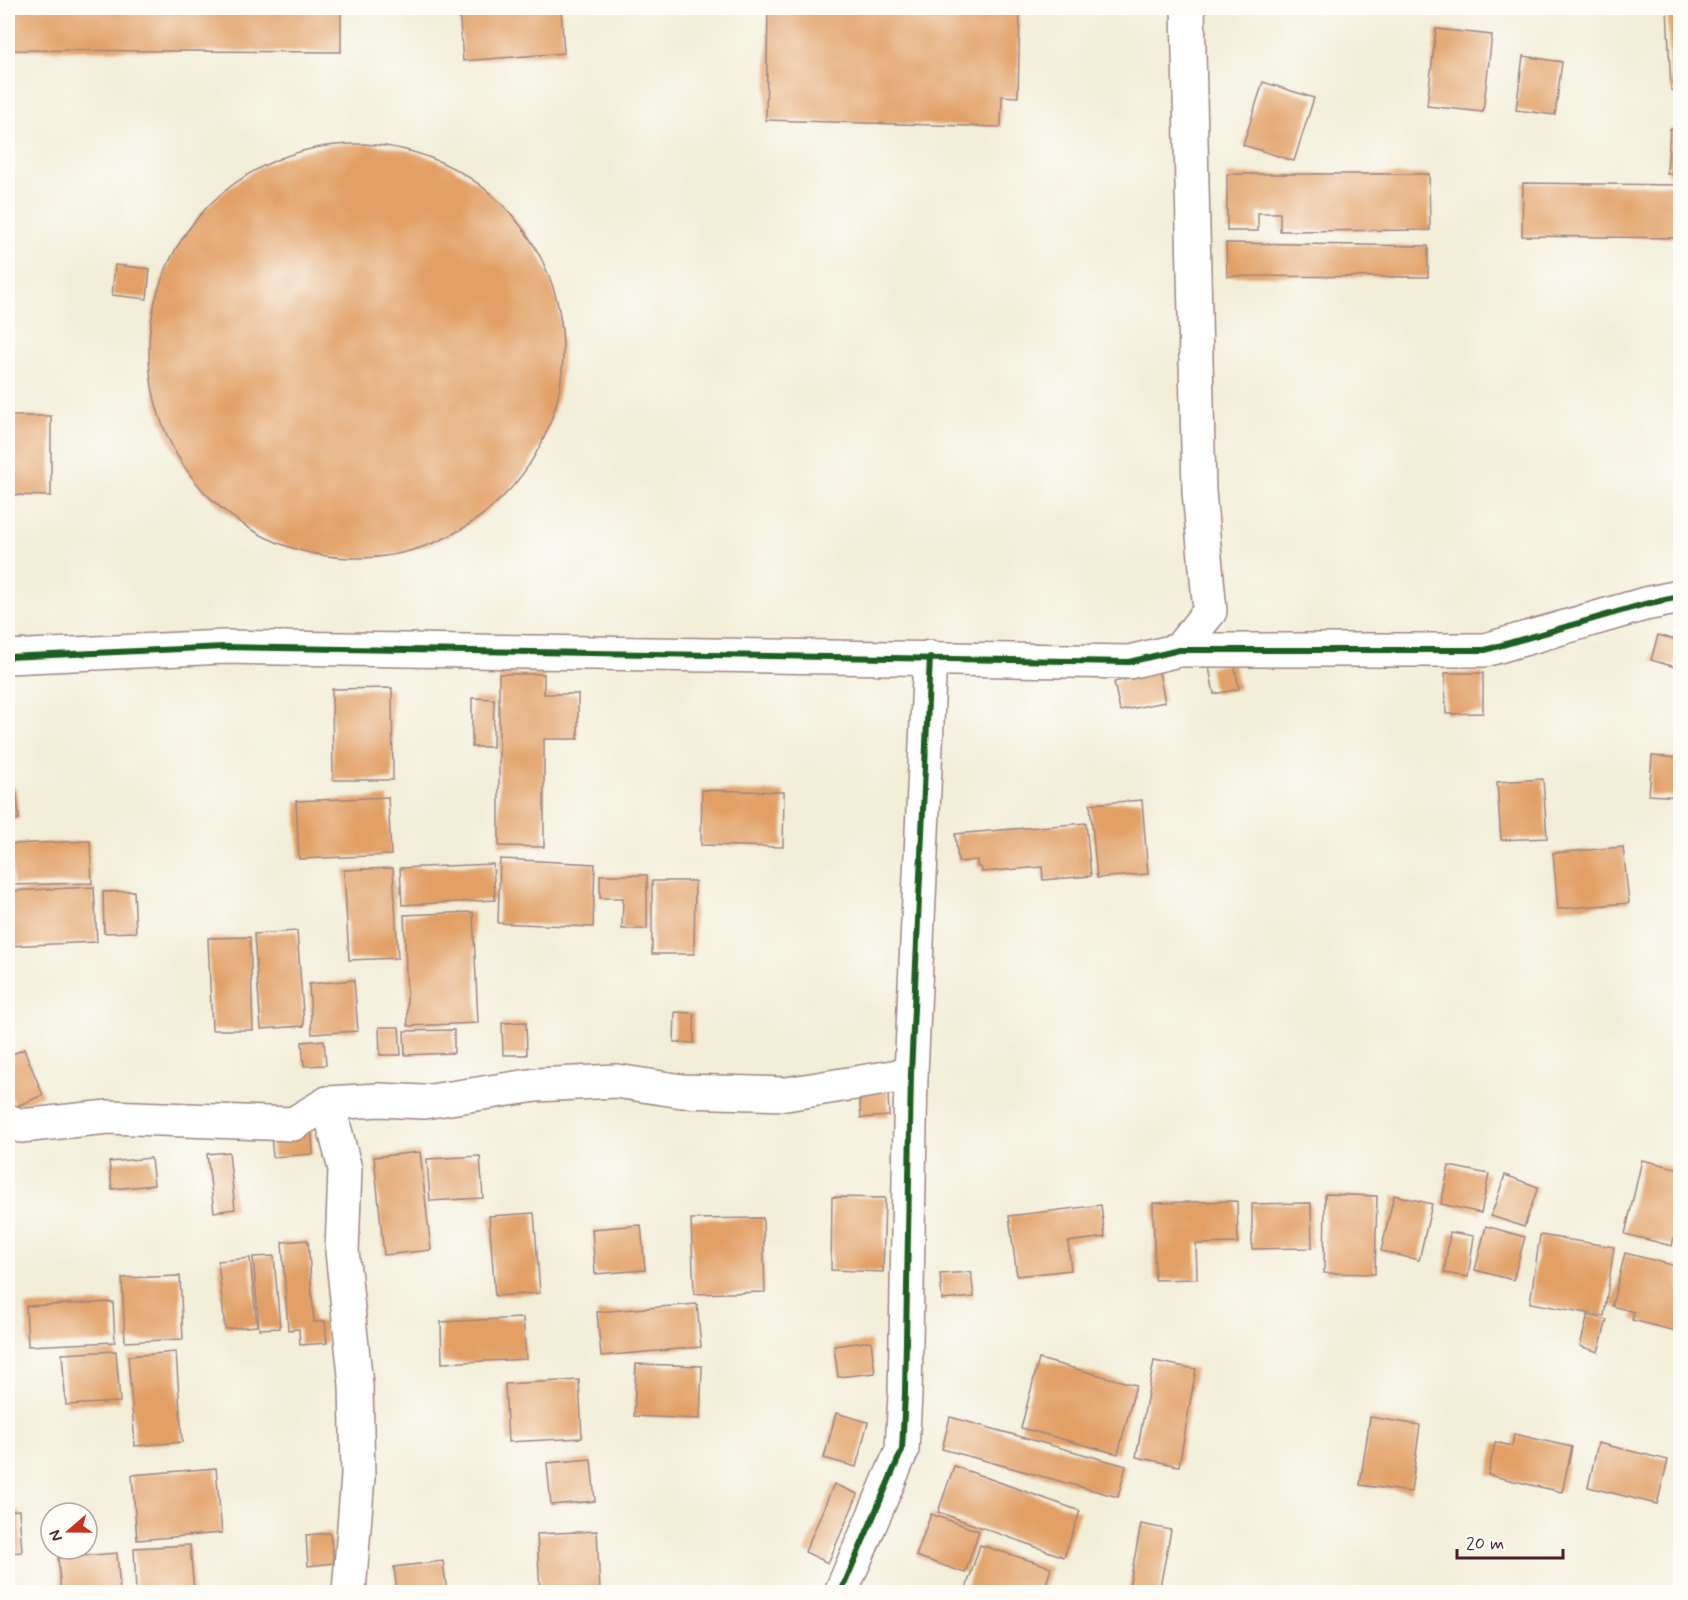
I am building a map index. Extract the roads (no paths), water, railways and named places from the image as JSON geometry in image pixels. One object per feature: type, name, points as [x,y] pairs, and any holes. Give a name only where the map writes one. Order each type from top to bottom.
[{"type":"street","points":[[1179,650],[1210,611],[1198,492],[1188,8]]},
{"type":"street","points":[[8,657],[224,647],[1129,662],[1179,650],[1485,650],[1645,604],[1680,597]]},
{"type":"street","points":[[841,1593],[902,1450],[911,1074],[930,657]]},
{"type":"street","points":[[8,1121],[21,1126],[108,1117],[293,1124],[328,1103],[379,1100],[424,1102],[536,1085],[616,1081],[682,1091],[786,1094],[911,1074]]},
{"type":"street","points":[[328,1103],[345,1169],[342,1251],[356,1385],[358,1476],[349,1593]]}]
